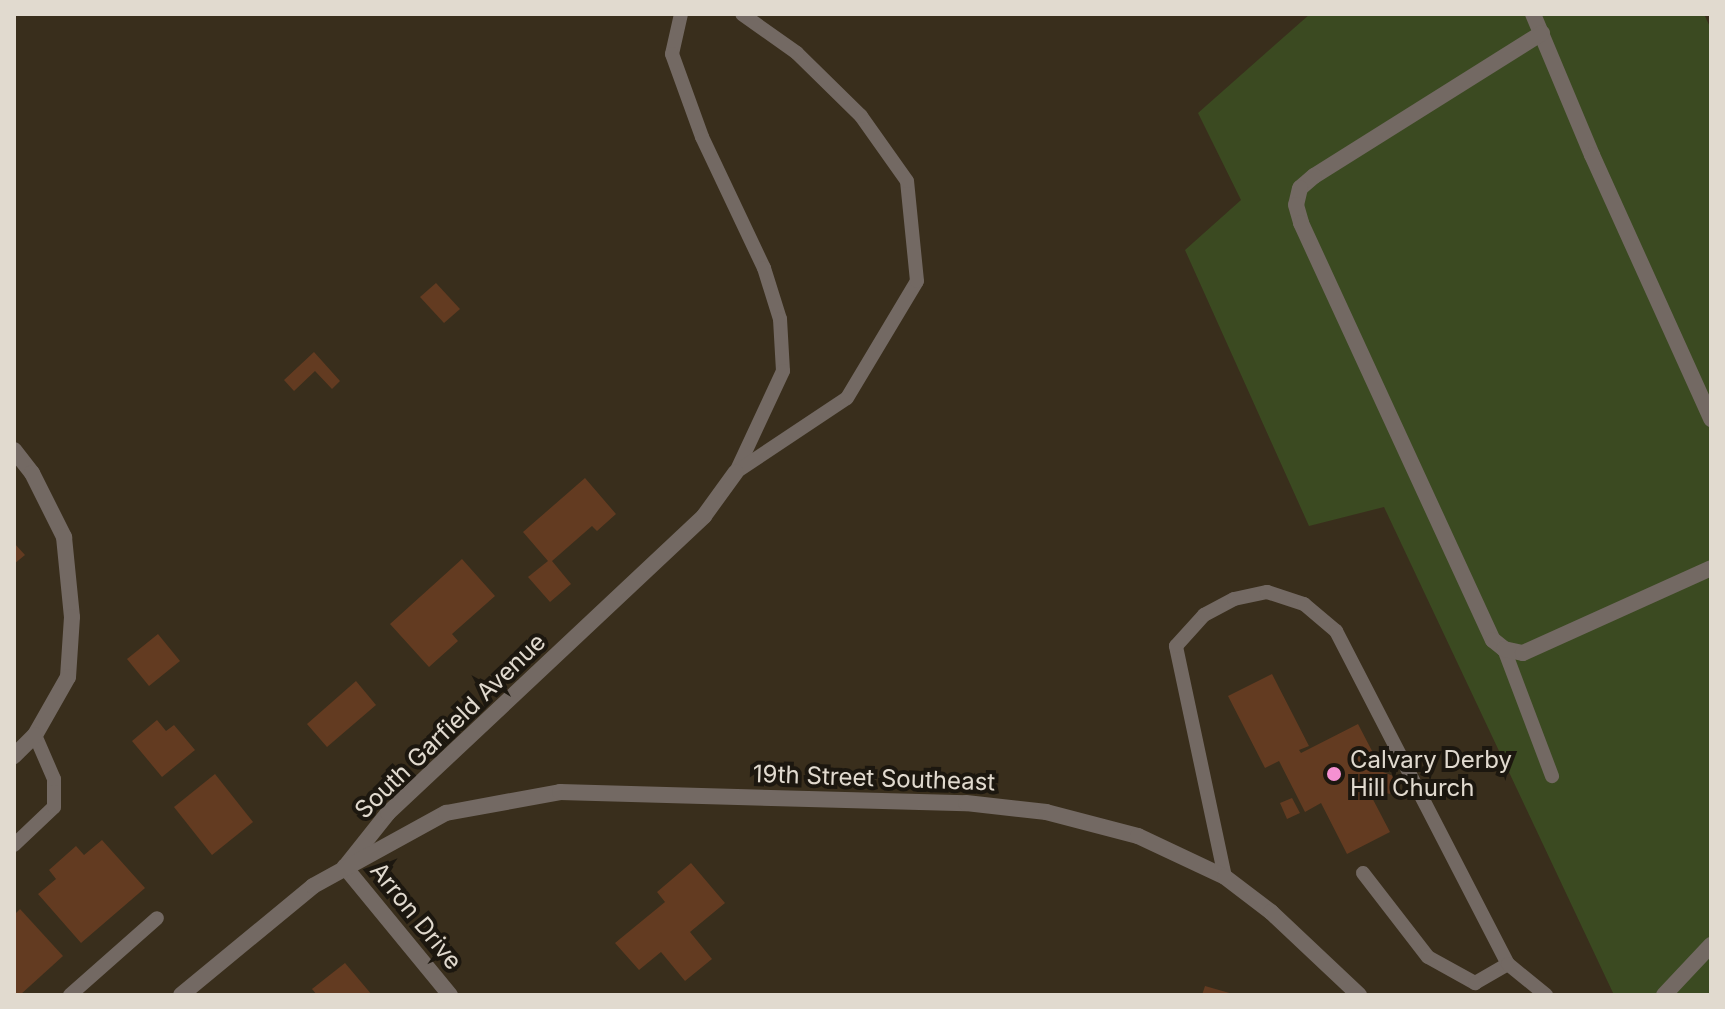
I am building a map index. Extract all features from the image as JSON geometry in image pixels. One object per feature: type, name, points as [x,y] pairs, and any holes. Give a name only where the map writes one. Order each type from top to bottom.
[{"type":"street","points":[[1533,14],[1592,155],[1711,419]]},
{"type":"street","points":[[1542,33],[1314,176],[1300,188],[1296,205],[1301,223],[1493,640],[1504,649],[1523,653],[1711,568]]},
{"type":"street","points":[[14,450],[32,473],[64,537],[72,617],[68,677],[35,735],[14,756]]},
{"type":"street","name":"South Garfield Avenue","points":[[181,995],[271,918],[345,867],[388,813],[704,516],[736,472]]},
{"type":"street","name":"19th Street Southeast","points":[[345,867],[446,813],[560,792],[966,803],[1046,812],[1138,836],[1225,877],[1271,912],[1359,995]]},
{"type":"street","name":"Arron Drive","points":[[345,867],[450,995]]},
{"type":"street","points":[[1664,995],[1711,945]]},
{"type":"lane","points":[[681,14],[672,54],[702,137],[764,268],[780,319],[783,371],[736,472]]},
{"type":"lane","points":[[736,472],[847,398],[917,281],[907,181],[861,116],[797,53],[742,14]]},
{"type":"lane","points":[[1225,877],[1176,646],[1204,615],[1234,599],[1267,592],[1304,604],[1336,631],[1508,964],[1546,995]]},
{"type":"lane","points":[[1504,649],[1552,776]]},
{"type":"lane","points":[[14,845],[54,807],[54,779],[35,735]]},
{"type":"lane","points":[[1363,873],[1428,957],[1475,983],[1508,964]]},
{"type":"lane","points":[[70,995],[157,918]]},
{"type":"green space","points":[[1310,14],[1704,14],[1711,29],[1711,995],[1614,995],[1384,507],[1309,526],[1185,250],[1241,200],[1198,113]]},
{"type":"building","points":[[436,283],[460,309],[444,323],[420,297]]},
{"type":"building","points":[[314,352],[340,381],[332,389],[315,371],[294,391],[284,380]]},
{"type":"building","points":[[585,478],[616,514],[597,531],[592,526],[552,561],[571,584],[550,602],[528,577],[548,561],[523,532]]},
{"type":"building","points":[[14,543],[25,555],[14,564]]},
{"type":"building","points":[[462,559],[495,596],[452,634],[458,641],[429,667],[390,624]]},
{"type":"building","points":[[158,634],[180,661],[149,686],[127,659]]},
{"type":"building","points":[[1272,674],[1309,746],[1299,750],[1301,753],[1358,724],[1383,772],[1396,777],[1390,794],[1367,788],[1390,832],[1347,854],[1321,803],[1305,812],[1279,761],[1265,768],[1228,696]]},
{"type":"building","points":[[356,681],[376,705],[327,747],[307,724]]},
{"type":"building","points":[[157,720],[166,731],[174,725],[195,750],[162,777],[132,741]]},
{"type":"building","points":[[215,774],[253,822],[212,855],[174,807]]},
{"type":"building","points":[[1292,798],[1300,813],[1287,819],[1280,803]]},
{"type":"building","points":[[102,840],[145,888],[81,943],[38,894],[56,879],[49,870],[76,846],[84,855]]},
{"type":"building","points":[[691,863],[725,903],[690,932],[712,959],[685,981],[661,952],[639,970],[615,943],[665,902],[657,892]]},
{"type":"building","points":[[20,909],[63,956],[20,995],[14,995],[14,915]]},
{"type":"building","points":[[345,963],[372,995],[317,995],[312,989]]},
{"type":"building","points":[[1205,986],[1233,994],[1233,995],[1202,995]]},
{"type":"place","name":"Calvary Derby Hill Church","points":[[1334,774]]}]
